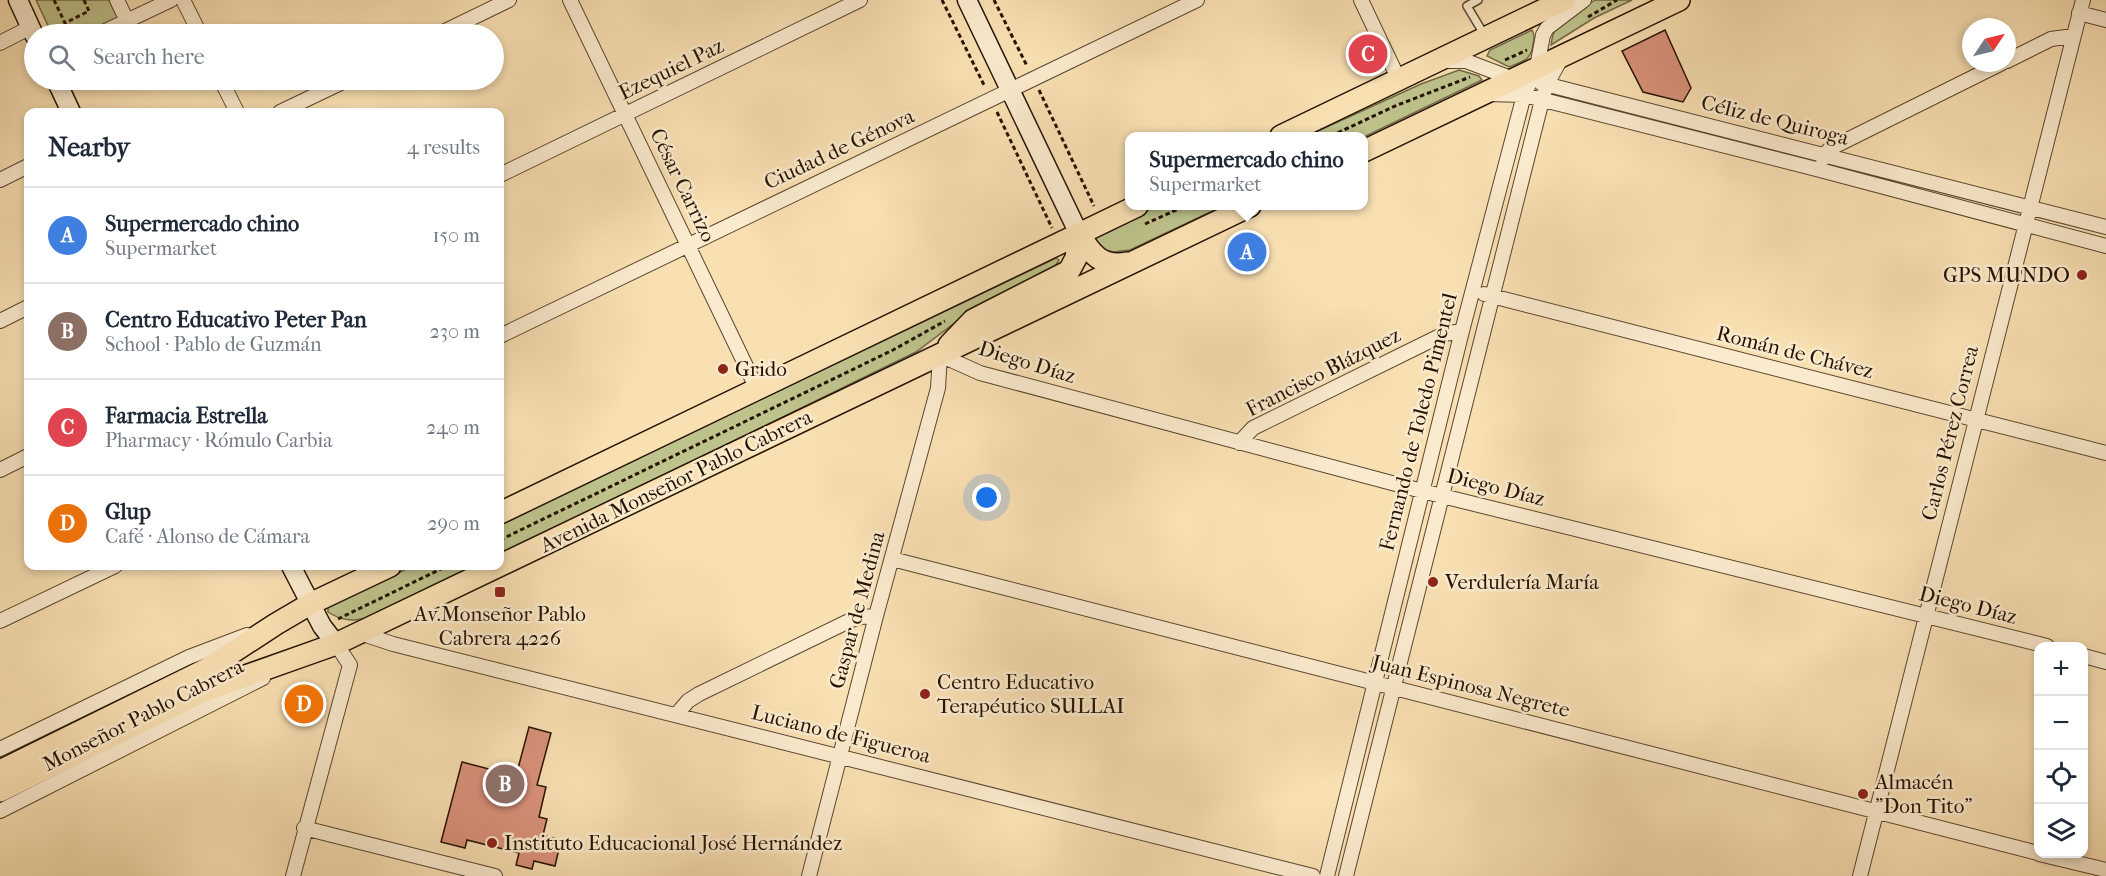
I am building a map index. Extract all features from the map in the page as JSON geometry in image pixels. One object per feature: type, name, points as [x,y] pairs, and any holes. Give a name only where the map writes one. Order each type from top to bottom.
[{"type":"main road","points":[[18,0],[30,24]]},
{"type":"main road","points":[[967,0],[1079,234],[1094,257],[1101,261],[1115,265],[1132,262]]},
{"type":"main road","points":[[1289,132],[1564,0]]},
{"type":"main road","points":[[1368,149],[1482,94],[1530,81],[1563,55],[1679,0]]},
{"type":"main road","points":[[61,90],[69,108]]},
{"type":"main road","points":[[504,511],[1128,210]]},
{"type":"main road","name":"Avenida Monseñor Pablo Cabrera","points":[[504,564],[1242,210]]},
{"type":"main road","points":[[940,355],[973,320],[1070,271],[1076,258],[1079,234]]},
{"type":"main road","points":[[293,570],[322,626],[336,644]]},
{"type":"main road","points":[[0,771],[207,669],[310,604],[382,570]]},
{"type":"main road","name":"Avenida Monseñor Pablo Cabrera","points":[[0,791],[206,690],[336,644],[491,570]]},
{"type":"street","points":[[117,0],[127,21]]},
{"type":"street","points":[[121,24],[171,0]]},
{"type":"street","points":[[183,0],[195,24]]},
{"type":"street","points":[[460,24],[509,0]]},
{"type":"street","name":"César Carrizo","points":[[570,0],[757,389]]},
{"type":"street","name":"Ezequiel Paz","points":[[504,173],[860,0]]},
{"type":"street","name":"Ciudad de Génova","points":[[504,334],[1197,0]]},
{"type":"street","points":[[1361,0],[1399,80]]},
{"type":"street","name":"Fernando de Toledo Pimentel","points":[[1327,876],[1462,331],[1530,81],[1547,28],[1584,0]]},
{"type":"street","points":[[2081,7],[2106,20]]},
{"type":"street","name":"Carlos Pérez Correa","points":[[1860,876],[1974,420],[2081,7]]},
{"type":"street","points":[[0,43],[24,34]]},
{"type":"street","points":[[2016,56],[2051,39],[2073,36]]},
{"type":"street","name":"Céliz de Quiroga","points":[[1435,63],[1466,61],[1530,81],[2106,227]]},
{"type":"street","points":[[1820,170],[1825,154],[1831,148],[1984,72]]},
{"type":"street","name":"Fernando de Toledo Pimentel","points":[[1346,876],[1542,100],[1530,81]]},
{"type":"street","points":[[226,90],[235,108]]},
{"type":"street","points":[[288,108],[326,90]]},
{"type":"street","name":"Céliz de Quiroga","points":[[1542,100],[1820,170],[2106,246]]},
{"type":"street","points":[[0,180],[24,168]]},
{"type":"street","name":"Román de Chávez","points":[[1474,291],[2106,453]]},
{"type":"street","points":[[0,321],[24,309]]},
{"type":"street","name":"Francisco Blázquez","points":[[1239,443],[1253,428],[1444,334],[1462,331]]},
{"type":"street","name":"Diego Díaz","points":[[940,355],[980,373],[1239,443],[1422,491],[2034,643]]},
{"type":"street","name":"Gaspar de Medina","points":[[809,876],[938,388],[940,355]]},
{"type":"street","points":[[0,470],[24,458]]},
{"type":"street","name":"Juan Espinosa Negrete","points":[[892,560],[2034,852]]},
{"type":"street","points":[[0,621],[108,570]]},
{"type":"street","points":[[676,715],[688,701],[699,694],[851,620],[876,616]]},
{"type":"street","points":[[0,749],[189,657],[276,624]]},
{"type":"street","name":"Luciano de Figueroa","points":[[360,633],[393,644],[1313,876]]},
{"type":"street","points":[[293,876],[304,828],[350,665],[336,644]]},
{"type":"street","name":"Monseñor Pablo Cabrera","points":[[0,811],[305,656]]},
{"type":"street","points":[[2088,657],[2106,662]]},
{"type":"street","points":[[304,828],[495,876]]},
{"type":"street","name":"Juan Espinosa Negrete","points":[[2059,858],[2106,870]]},
{"type":"lane","points":[[1478,0],[1465,3],[1487,38]]},
{"type":"path","points":[[54,0],[65,23],[89,11],[84,0]]},
{"type":"path","points":[[942,0],[1052,228],[1047,248]]},
{"type":"path","points":[[994,0],[1102,222]]},
{"type":"path","points":[[1138,227],[1176,210]]},
{"type":"path","points":[[504,538],[893,350],[951,318]]},
{"type":"path","points":[[322,626],[439,570]]},
{"type":"green space","points":[[36,0],[109,0],[118,18],[105,24],[47,24]]},
{"type":"green space","points":[[1595,0],[1632,0],[1594,18],[1551,45],[1556,28],[1561,22]]},
{"type":"green space","points":[[1532,30],[1534,38],[1532,50],[1525,60],[1509,67],[1487,56],[1490,50]]},
{"type":"green space","points":[[1459,70],[1479,76],[1482,80],[1368,135],[1368,132],[1316,132],[1421,84]]},
{"type":"green space","points":[[1148,210],[1215,210],[1130,250],[1113,252],[1100,249],[1092,236]]},
{"type":"green space","points":[[1056,258],[1059,260],[1052,272],[968,313],[916,352],[504,553],[504,522]]},
{"type":"green space","points":[[404,570],[470,570],[371,617],[360,620],[338,617],[328,612],[328,606]]},
{"type":"building","points":[[1665,30],[1691,88],[1683,102],[1643,92],[1622,51]]},
{"type":"building","points":[[529,727],[551,733],[537,785],[546,787],[539,817],[547,819],[543,835],[561,840],[555,866],[534,861],[532,869],[516,865],[519,853],[467,840],[465,848],[441,842],[462,762],[516,776]]},
{"type":"place","name":"Farmacia Estrella","points":[[1368,54]]},
{"type":"place","name":"Supermercado chino","points":[[1247,252]]},
{"type":"place","name":"GPS MUNDO","points":[[2082,275]]},
{"type":"place","name":"Grido","points":[[723,369]]},
{"type":"place","name":"Verdulería María","points":[[1433,582]]},
{"type":"place","name":"Av.Monseñor Pablo Cabrera 4226","points":[[500,592]]},
{"type":"place","name":"Centro Educativo Terapéutico SULLAI","points":[[925,694]]},
{"type":"place","name":"Glup","points":[[304,704]]},
{"type":"place","name":"Centro Educativo Peter Pan","points":[[505,784]]},
{"type":"place","name":"Almacén \"Don Tito\"","points":[[1863,794]]},
{"type":"place","name":"Instituto Educacional José Hernández","points":[[492,843]]}]
